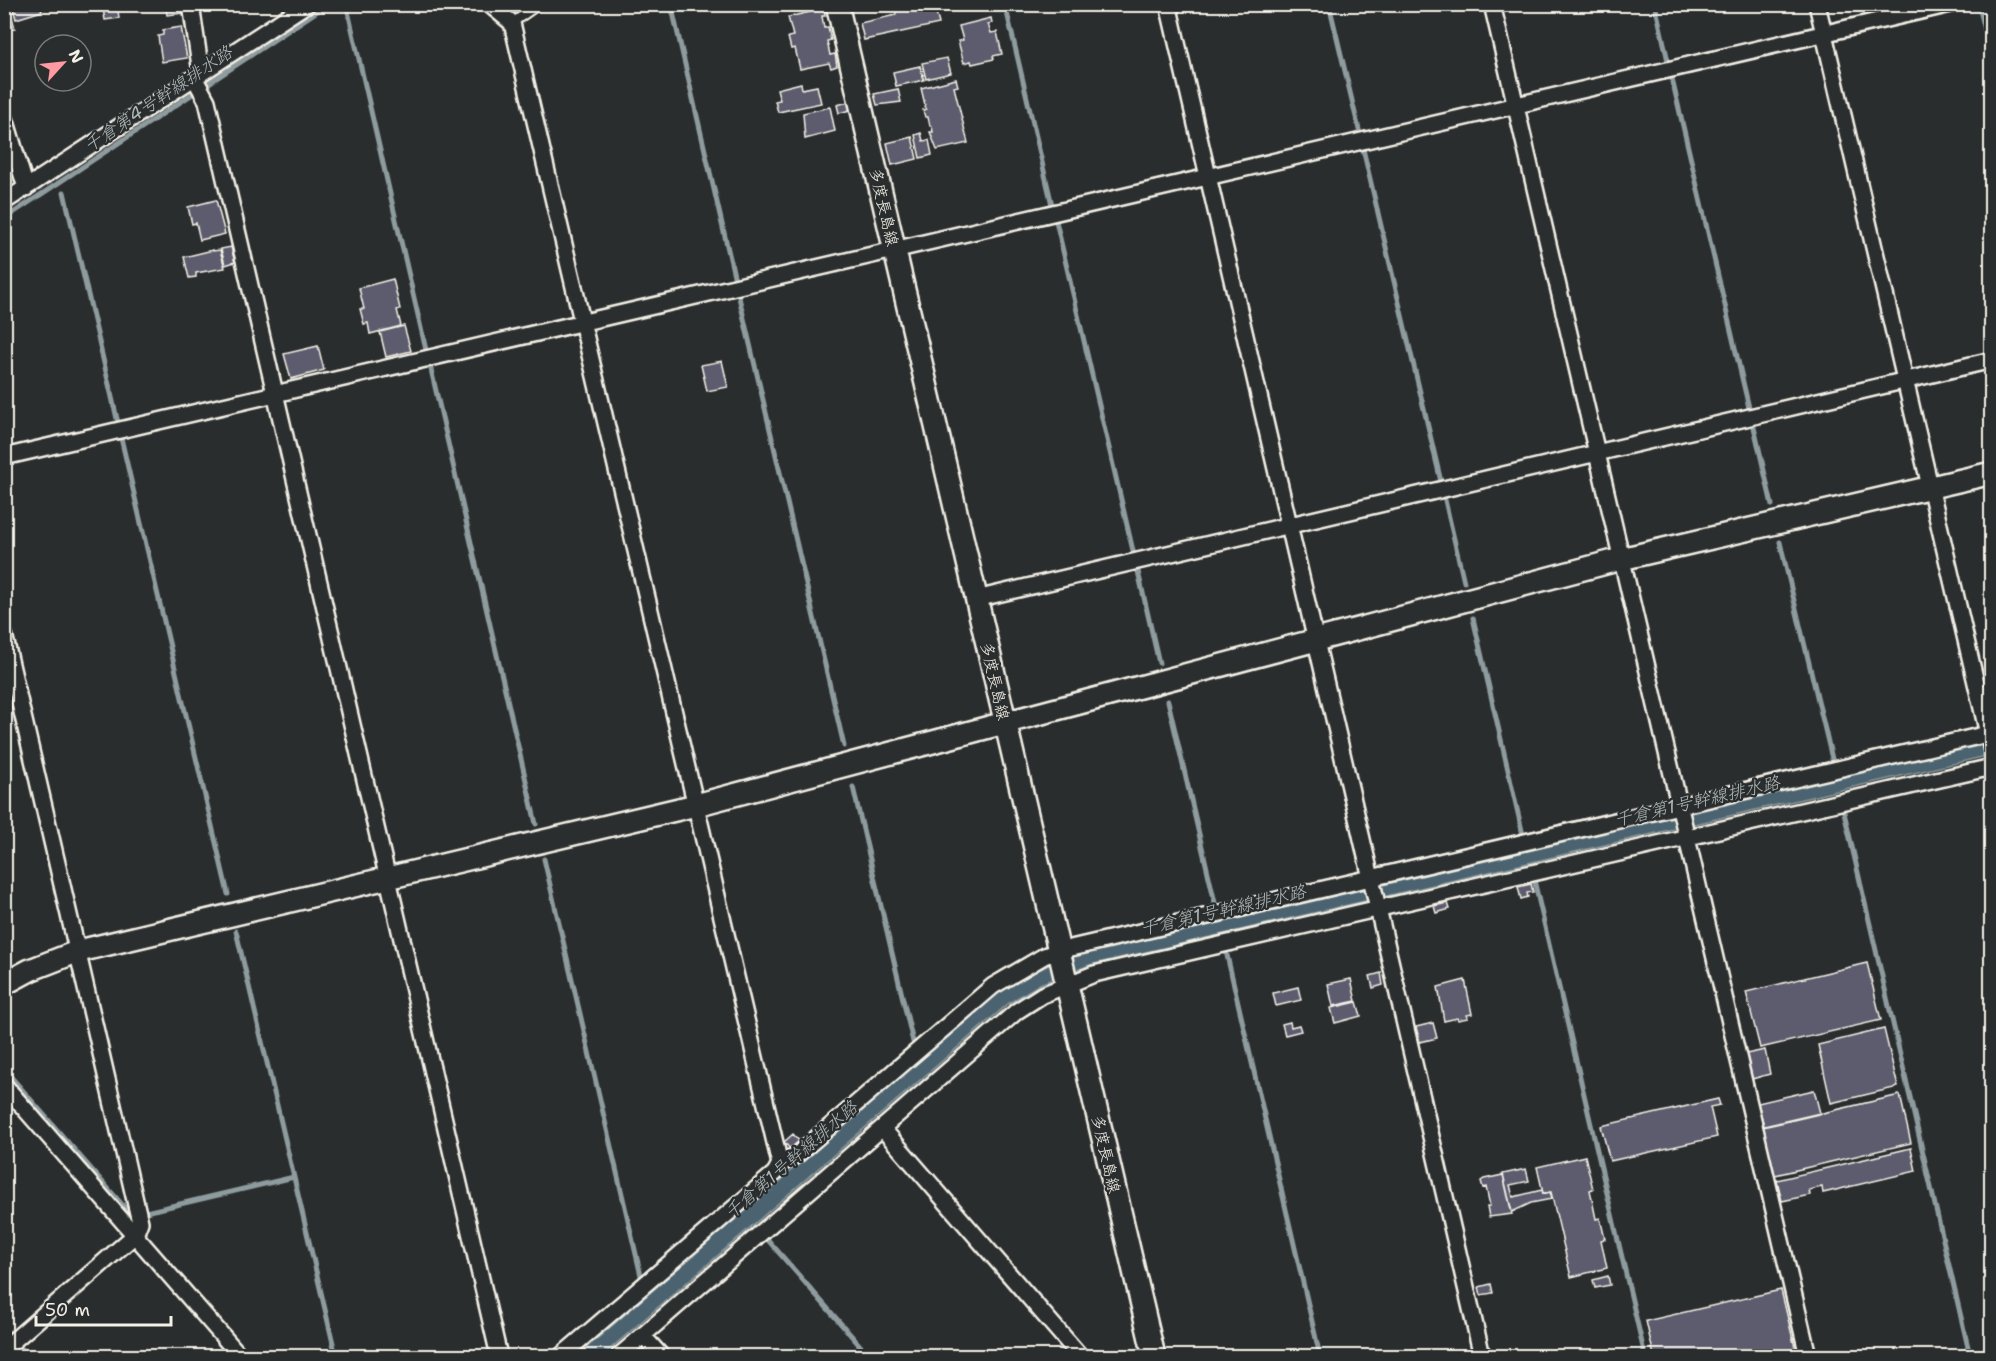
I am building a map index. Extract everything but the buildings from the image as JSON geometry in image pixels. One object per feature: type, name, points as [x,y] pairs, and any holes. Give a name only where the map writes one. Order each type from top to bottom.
[{"type":"street","points":[[191,4],[197,78],[207,101],[499,1356]]},
{"type":"street","points":[[4,202],[197,78],[306,4]]},
{"type":"street","points":[[489,4],[512,23],[780,1164]]},
{"type":"street","name":"多度長島線","points":[[837,4],[1154,1356]]},
{"type":"street","points":[[1168,4],[1482,1356]]},
{"type":"street","points":[[1492,4],[1808,1356]]},
{"type":"street","points":[[561,1356],[775,1173],[780,1164],[798,1154],[993,986],[1025,966],[1058,953],[1679,808],[1990,739],[1817,4]]},
{"type":"street","points":[[4,456],[1951,4]]},
{"type":"street","points":[[4,115],[26,188]]},
{"type":"street","points":[[976,599],[1992,360]]},
{"type":"street","points":[[4,984],[30,970],[79,951],[696,805],[1621,559],[1992,473]]},
{"type":"street","points":[[4,634],[140,1222],[135,1235],[4,1348]]},
{"type":"street","points":[[620,1356],[1017,1011],[1065,982],[1376,906],[1992,767]]},
{"type":"street","points":[[4,1085],[240,1356]]},
{"type":"street","points":[[882,1128],[1080,1356]]},
{"type":"street","points":[[643,1336],[661,1356]]},
{"type":"lane","points":[[512,23],[539,4]]},
{"type":"water","points":[[1991,741],[1991,755],[1090,965],[1040,984],[1009,1003],[602,1356],[577,1356],[989,999],[1047,965],[1085,951]]},
{"type":"waterway","name":"千倉第4号幹線排水路","points":[[4,219],[328,4]]},
{"type":"waterway","points":[[671,4],[735,280]]},
{"type":"waterway","points":[[1005,4],[1052,205]]},
{"type":"waterway","points":[[1329,4],[1360,134]]},
{"type":"waterway","points":[[1655,4],[1668,61]]},
{"type":"waterway","points":[[1979,6],[1992,58]]},
{"type":"waterway","points":[[347,7],[426,350]]},
{"type":"waterway","points":[[1672,79],[1750,412]]},
{"type":"waterway","points":[[1363,149],[1442,486]]},
{"type":"waterway","points":[[64,192],[118,423]]},
{"type":"waterway","points":[[1056,221],[1134,555]]},
{"type":"waterway","points":[[738,293],[844,746]]},
{"type":"waterway","points":[[430,365],[536,824]]},
{"type":"waterway","points":[[1753,423],[1772,505]]},
{"type":"waterway","points":[[121,438],[228,894]]},
{"type":"waterway","points":[[1444,496],[1464,582]]},
{"type":"waterway","points":[[1780,542],[1833,763]]},
{"type":"waterway","points":[[1137,567],[1159,663]]},
{"type":"waterway","points":[[1473,618],[1523,835]]},
{"type":"waterway","name":"千倉第1号幹線排水路","points":[[1168,701],[1216,907]]},
{"type":"waterway","points":[[853,787],[913,1042]]},
{"type":"waterway","points":[[1843,808],[1970,1356]]},
{"type":"waterway","points":[[544,859],[642,1280]]},
{"type":"waterway","points":[[1534,880],[1645,1356]]},
{"type":"waterway","points":[[236,931],[336,1356]]},
{"type":"waterway","points":[[1226,951],[1320,1356]]},
{"type":"waterway","points":[[4,1069],[131,1215]]},
{"type":"waterway","points":[[146,1212],[294,1177]]},
{"type":"waterway","points":[[768,1240],[869,1356]]},
{"type":"waterway","points":[[4,1328],[10,1334]]},
{"type":"waterway","points":[[19,1346],[29,1356]]}]
